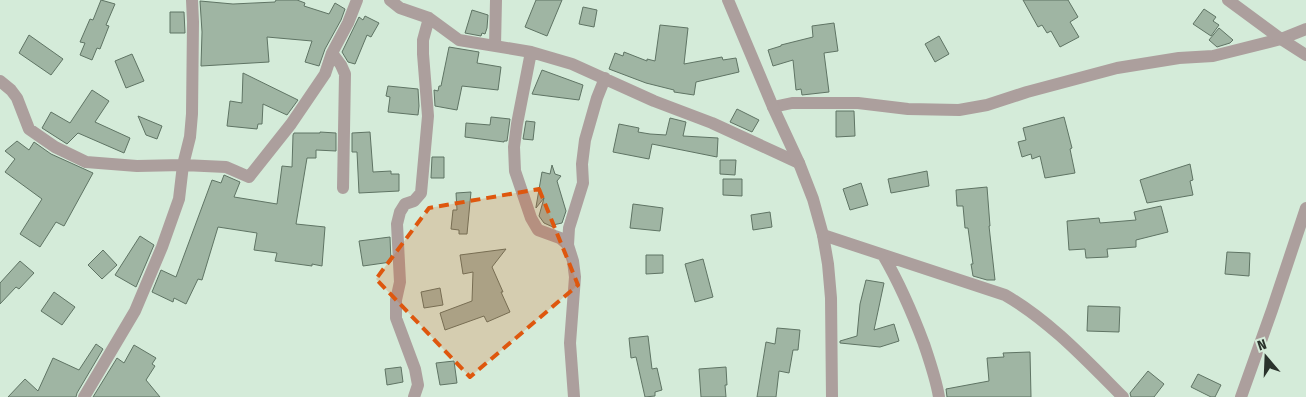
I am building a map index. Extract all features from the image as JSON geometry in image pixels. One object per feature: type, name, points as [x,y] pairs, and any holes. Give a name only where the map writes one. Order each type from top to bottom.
[{"type":"street","points":[[84,397],[135,311],[162,247],[179,199],[183,165],[190,137],[192,114],[192,0]]},
{"type":"street","points":[[0,81],[17,98],[29,129],[55,147],[86,162],[137,166],[183,165],[226,167],[249,177],[291,124],[325,74],[332,53],[348,23],[357,0]]},
{"type":"street","points":[[390,0],[400,8],[429,18],[459,40],[531,52],[572,64],[654,101],[712,123],[799,163]]},
{"type":"street","points":[[495,46],[496,0]]},
{"type":"street","points":[[728,0],[799,163],[813,199],[823,235],[831,298],[832,397]]},
{"type":"street","points":[[1228,0],[1306,56]]},
{"type":"street","points":[[414,397],[418,386],[415,370],[396,318],[396,300],[400,282],[397,224],[400,212],[405,204],[414,201],[421,193],[428,116],[423,40],[429,18]]},
{"type":"street","points":[[773,107],[792,103],[858,103],[908,109],[959,110],[987,105],[1027,92],[1117,68],[1179,58],[1213,56],[1281,39],[1306,29]]},
{"type":"street","points":[[531,52],[517,124],[514,147],[515,171],[530,218],[538,230],[560,238],[568,245]]},
{"type":"street","points":[[332,53],[342,64],[345,74],[343,188]]},
{"type":"street","points":[[574,397],[570,343],[575,277],[568,245],[569,228],[583,183],[582,164],[585,140],[605,78]]},
{"type":"street","points":[[1241,397],[1306,208]]},
{"type":"street","points":[[823,235],[1005,295],[1040,318],[1123,397]]},
{"type":"street","points":[[883,255],[912,312],[933,372],[939,397]]},
{"type":"highlighted area","points":[[539,189],[578,285],[470,377],[376,279],[429,208]]},
{"type":"building","points":[[101,0],[115,4],[106,25],[109,26],[100,49],[97,48],[92,60],[80,55],[85,43],[80,42],[90,19],[93,20]]},
{"type":"building","points":[[276,0],[297,0],[305,3],[304,6],[329,14],[335,3],[345,9],[325,49],[319,66],[305,62],[312,41],[267,37],[269,62],[201,66],[202,32],[200,1],[233,4],[275,2]]},
{"type":"building","points":[[536,0],[562,0],[547,36],[525,27]]},
{"type":"building","points":[[1023,0],[1068,0],[1078,17],[1070,22],[1079,37],[1060,47],[1051,31],[1047,33],[1042,25],[1038,27]]},
{"type":"building","points":[[583,7],[597,10],[594,27],[579,24]]},
{"type":"building","points":[[1204,9],[1216,17],[1213,21],[1219,25],[1211,36],[1193,24]]},
{"type":"building","points":[[472,10],[488,15],[485,34],[482,33],[481,36],[465,33]]},
{"type":"building","points":[[170,12],[184,12],[185,33],[170,33]]},
{"type":"building","points":[[365,16],[379,23],[371,37],[367,35],[355,64],[348,62],[342,52],[359,17],[363,20]]},
{"type":"building","points":[[834,23],[838,51],[824,53],[829,92],[802,95],[801,89],[796,90],[793,60],[773,66],[768,50],[813,37],[812,26]]},
{"type":"building","points":[[660,25],[688,28],[684,64],[722,57],[723,60],[736,58],[739,72],[696,82],[694,95],[674,92],[674,90],[646,83],[609,69],[615,53],[623,56],[624,52],[647,61],[647,59],[655,61]]},
{"type":"building","points":[[1219,28],[1233,40],[1230,43],[1217,47],[1209,40]]},
{"type":"building","points":[[29,35],[63,59],[51,75],[19,53]]},
{"type":"building","points":[[939,36],[949,54],[935,62],[925,44]]},
{"type":"building","points":[[449,47],[479,52],[477,63],[501,67],[498,90],[462,86],[457,110],[435,106],[434,90],[438,91],[439,86],[441,86]]},
{"type":"building","points":[[132,54],[144,81],[126,88],[115,61]]},
{"type":"building","points":[[542,70],[583,85],[579,100],[532,94]]},
{"type":"building","points":[[243,73],[298,100],[287,115],[263,104],[262,124],[258,124],[257,129],[227,126],[230,101],[242,103]]},
{"type":"building","points":[[388,86],[418,89],[418,115],[388,112],[390,97],[386,96]]},
{"type":"building","points":[[92,90],[109,101],[95,122],[130,138],[124,153],[78,133],[67,144],[42,128],[51,112],[70,123]]},
{"type":"building","points":[[737,109],[759,120],[752,132],[730,122]]},
{"type":"building","points":[[836,111],[854,111],[855,136],[836,137]]},
{"type":"building","points":[[138,116],[162,126],[157,139],[146,135]]},
{"type":"building","points":[[491,117],[510,119],[507,141],[465,137],[466,123],[490,125]]},
{"type":"building","points":[[1064,117],[1072,148],[1070,149],[1075,173],[1045,178],[1040,156],[1032,159],[1031,154],[1022,157],[1018,142],[1026,140],[1023,128]]},
{"type":"building","points":[[670,118],[686,122],[683,136],[718,138],[717,157],[652,144],[649,159],[613,152],[619,124],[639,128],[638,132],[666,135]]},
{"type":"building","points":[[526,121],[535,122],[533,140],[523,139]]},
{"type":"building","points":[[370,132],[373,172],[391,171],[391,174],[399,174],[399,191],[359,193],[357,152],[352,152],[352,133]]},
{"type":"building","points":[[294,133],[336,133],[336,151],[316,150],[316,158],[307,158],[296,224],[325,227],[322,266],[275,261],[277,253],[254,250],[257,233],[218,227],[202,280],[198,279],[186,304],[174,298],[173,302],[152,292],[161,270],[176,277],[212,180],[221,183],[224,175],[240,182],[234,197],[277,204],[282,166],[292,167]]},
{"type":"building","points":[[17,141],[29,150],[34,142],[51,154],[93,173],[64,226],[56,222],[40,247],[20,234],[42,199],[5,172],[15,159],[5,151]]},
{"type":"building","points":[[432,157],[444,157],[444,178],[431,178]]},
{"type":"building","points":[[720,160],[736,160],[735,175],[720,174]]},
{"type":"building","points":[[1190,164],[1193,180],[1190,181],[1193,195],[1147,203],[1140,180]]},
{"type":"building","points":[[552,165],[555,174],[561,176],[557,181],[566,211],[562,223],[553,225],[553,227],[544,223],[539,216],[544,198],[536,208],[542,172],[550,174]]},
{"type":"building","points":[[927,171],[929,186],[891,193],[888,179]]},
{"type":"building","points":[[723,179],[742,179],[742,196],[723,195]]},
{"type":"building","points":[[861,183],[868,205],[850,210],[843,189]]},
{"type":"building","points":[[987,187],[995,280],[973,276],[968,228],[965,228],[963,206],[957,206],[956,190]]},
{"type":"building","points":[[471,192],[467,234],[459,234],[459,230],[451,229],[453,210],[457,210],[456,193]]},
{"type":"building","points":[[633,204],[663,208],[660,231],[630,228]]},
{"type":"building","points":[[1161,206],[1168,232],[1136,240],[1136,247],[1107,249],[1108,257],[1086,258],[1085,249],[1069,250],[1067,221],[1099,218],[1100,223],[1136,220],[1134,212]]},
{"type":"building","points":[[770,212],[772,227],[753,230],[751,215]]},
{"type":"building","points":[[140,236],[154,245],[136,287],[115,275]]},
{"type":"building","points":[[390,237],[391,262],[363,266],[359,241]]},
{"type":"building","points":[[506,249],[492,267],[510,312],[487,322],[484,316],[445,330],[440,313],[472,301],[473,272],[463,274],[460,255]]},
{"type":"building","points":[[103,250],[117,265],[102,279],[88,265]]},
{"type":"building","points":[[1227,252],[1250,253],[1249,276],[1225,274]]},
{"type":"building","points":[[646,255],[663,255],[663,273],[646,274]]},
{"type":"building","points":[[703,259],[713,297],[695,302],[685,264]]},
{"type":"building","points":[[20,261],[34,273],[19,289],[16,287],[0,304],[0,283]]},
{"type":"building","points":[[866,280],[884,283],[874,330],[894,324],[899,341],[880,347],[840,343],[840,341],[857,336],[860,304]]},
{"type":"building","points":[[440,288],[443,305],[424,308],[421,292]]},
{"type":"building","points":[[54,292],[75,307],[62,325],[41,311]]},
{"type":"building","points":[[1088,306],[1120,307],[1119,332],[1087,331]]},
{"type":"building","points":[[777,328],[800,330],[798,350],[793,350],[789,373],[779,371],[776,397],[757,397],[766,342],[775,344]]},
{"type":"building","points":[[648,336],[652,369],[657,368],[662,390],[655,392],[655,396],[645,397],[636,357],[631,358],[629,338]]},
{"type":"building","points":[[96,344],[103,349],[76,397],[8,397],[25,379],[38,391],[53,358],[79,370]]},
{"type":"building","points":[[134,345],[156,358],[152,364],[155,366],[146,380],[160,397],[93,397],[117,358],[124,363]]},
{"type":"building","points":[[1030,352],[1031,397],[947,397],[946,389],[989,381],[987,358],[1004,357],[1003,353]]},
{"type":"building","points":[[454,361],[457,383],[440,385],[436,363]]},
{"type":"building","points":[[401,367],[403,382],[387,385],[385,369]]},
{"type":"building","points":[[726,367],[726,397],[701,397],[699,369]]},
{"type":"building","points":[[1148,371],[1164,384],[1154,397],[1131,397],[1130,393]]},
{"type":"building","points":[[1198,374],[1221,385],[1215,397],[1211,397],[1191,387]]}]
